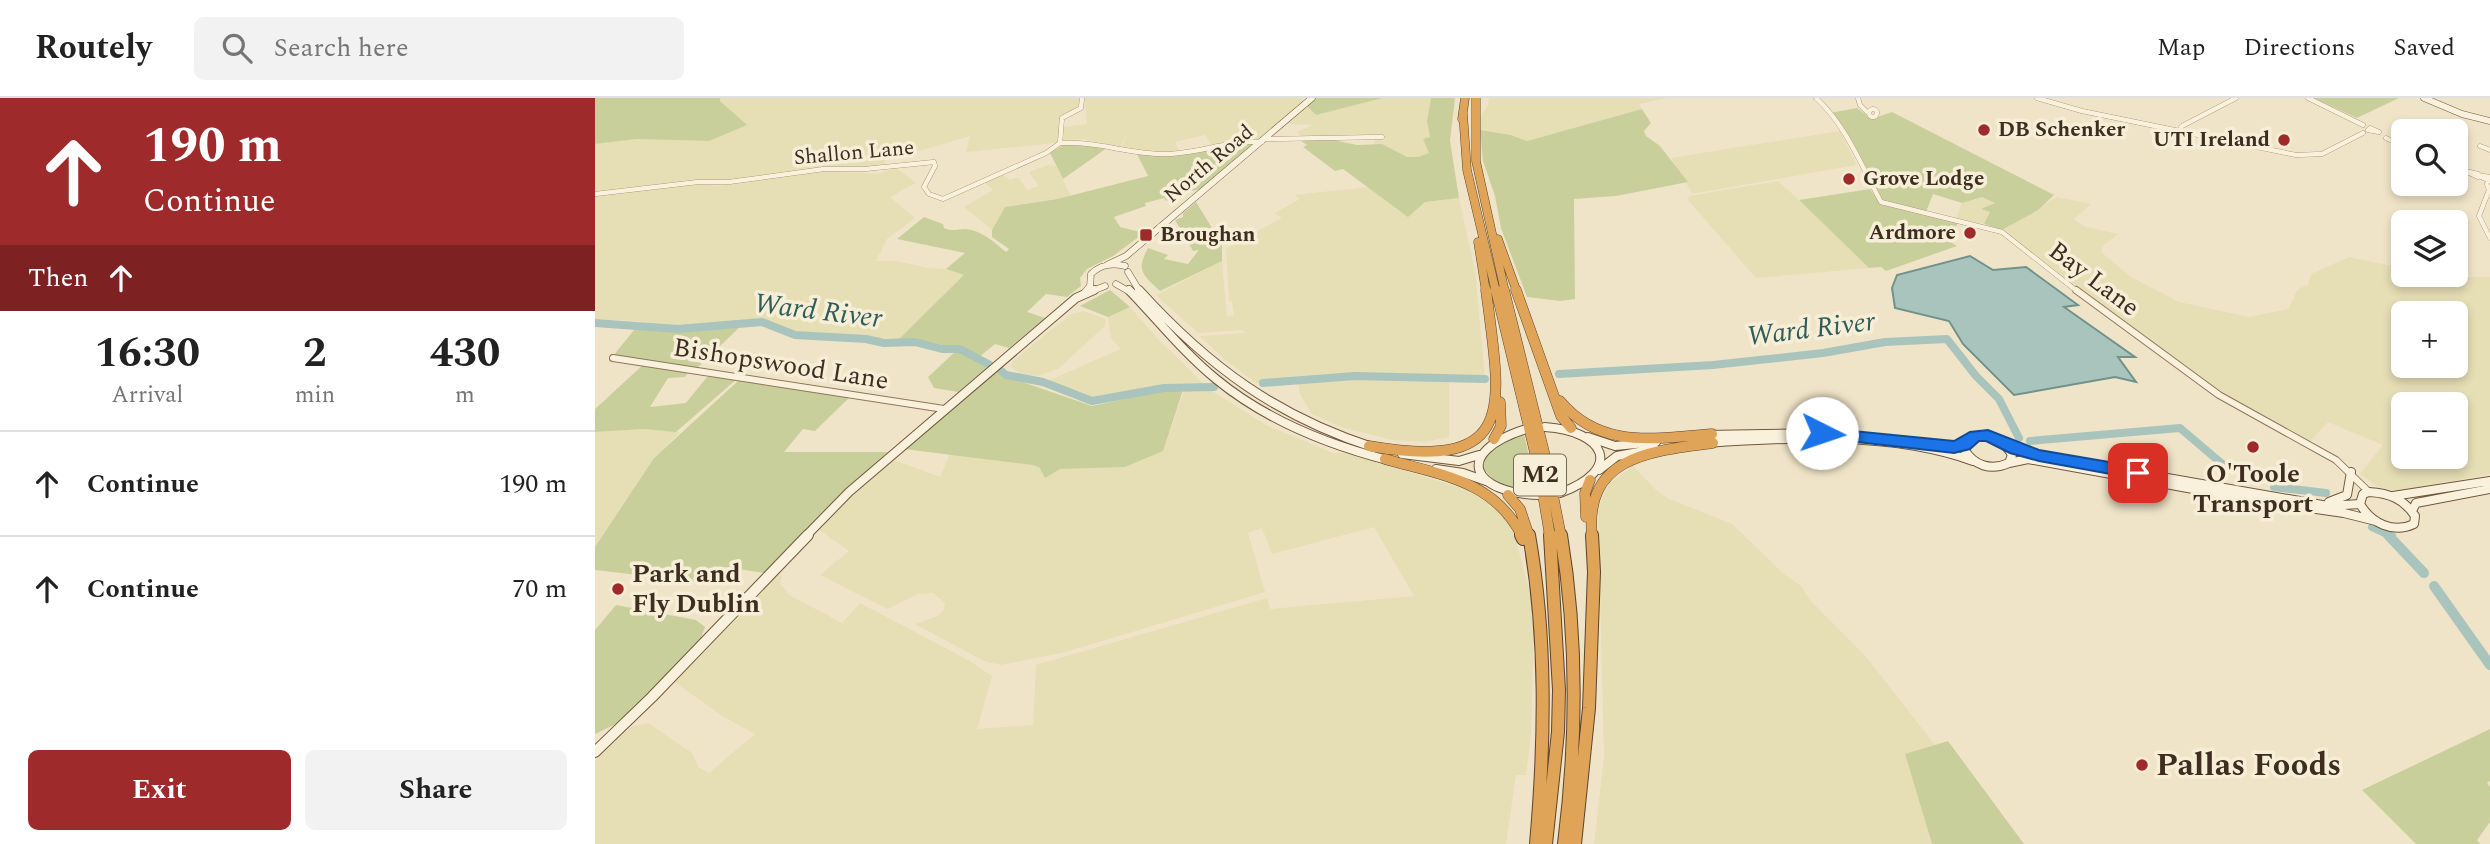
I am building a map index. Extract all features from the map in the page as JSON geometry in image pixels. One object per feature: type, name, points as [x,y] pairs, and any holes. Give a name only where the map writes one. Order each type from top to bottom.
[{"type":"highway","points":[[1465,98],[1462,164],[1478,245],[1502,417],[1494,439]]},
{"type":"highway","points":[[1476,98],[1474,149],[1489,213],[1561,416],[1571,428]]},
{"type":"highway","name":"M2","points":[[1463,113],[1467,170],[1538,465],[1553,552],[1559,690],[1546,844]]},
{"type":"highway","name":"M2","points":[[1474,149],[1482,197],[1565,551],[1575,685],[1572,770],[1564,844]]},
{"type":"highway","points":[[1369,446],[1412,453],[1438,453],[1459,448],[1481,434],[1490,423],[1496,403],[1491,333]]},
{"type":"highway","points":[[1548,377],[1565,409],[1576,420],[1594,429],[1638,439],[1709,437]]},
{"type":"highway","points":[[1575,844],[1587,747],[1593,586],[1591,509],[1595,494],[1608,475],[1632,460],[1709,437]]},
{"type":"highway","points":[[1385,459],[1468,482],[1504,506],[1520,528],[1526,545],[1539,606]]},
{"type":"highway","points":[[1590,480],[1584,505],[1593,586]]},
{"type":"highway","points":[[1508,495],[1522,510],[1539,606],[1545,708],[1536,844]]},
{"type":"street","points":[[1082,98],[1081,108],[1062,118],[1060,143],[1085,141],[1163,155],[1264,141],[1382,137]]},
{"type":"street","name":"North Road","points":[[1107,264],[1126,256],[1313,98]]},
{"type":"street","name":"Bay Lane","points":[[1816,98],[1829,110],[1845,135],[1881,202],[2002,232],[2064,282],[2218,395],[2336,460],[2369,492]]},
{"type":"street","points":[[1858,98],[1867,110]]},
{"type":"street","points":[[2038,98],[2069,108],[2301,156],[2322,154],[2371,131]]},
{"type":"street","points":[[2179,131],[2182,126],[2237,98]]},
{"type":"street","points":[[2308,98],[2391,140]]},
{"type":"street","points":[[2424,98],[2462,114],[2490,121]]},
{"type":"street","name":"Shallon Lane","points":[[595,194],[698,182],[729,183],[824,169],[865,169],[934,162],[935,166],[924,187],[934,197],[943,199],[1046,153],[1060,143]]},
{"type":"street","points":[[2480,146],[2490,150]]},
{"type":"street","points":[[2468,172],[2485,178],[2489,192],[2483,199],[2479,216],[2490,238]]},
{"type":"street","points":[[1085,292],[1115,284],[1126,277],[1126,256]]},
{"type":"street","points":[[595,752],[673,676],[835,505],[944,409],[1085,292],[1093,272],[1107,264],[1127,269],[1137,288],[1194,346],[1233,380],[1289,415],[1369,446],[1442,461],[1462,461],[1479,455],[1494,439],[1526,429]]},
{"type":"street","points":[[1091,281],[1105,286]]},
{"type":"street","points":[[1115,284],[1125,287],[1217,380],[1251,404],[1319,438],[1385,459],[1463,473],[1486,481],[1508,495],[1541,495]]},
{"type":"street","name":"Bishopswood Lane","points":[[613,358],[944,409]]},
{"type":"street","points":[[1545,427],[1571,428],[1615,446],[1801,432],[1945,446],[1964,445],[1970,438],[1981,435],[2039,456],[2275,497],[2336,506],[2350,507],[2360,504]]},
{"type":"street","points":[[1588,437],[1600,452],[1598,470]]},
{"type":"street","points":[[1560,493],[1578,489],[1590,480],[1605,462],[1632,452],[1709,437],[1833,439],[1936,450],[1994,468],[2028,459],[2259,502],[2344,513],[2392,528],[2406,528],[2414,524],[2412,511],[2416,503],[2490,489]]},
{"type":"street","points":[[1964,445],[1966,453],[1973,461]]},
{"type":"street","points":[[2006,445],[2012,455],[2009,463]]},
{"type":"street","points":[[1479,455],[1478,464],[1486,481]]},
{"type":"street","points":[[2275,497],[2336,501],[2349,491],[2351,472]]},
{"type":"street","points":[[2360,504],[2363,494],[2369,492],[2400,497],[2490,481]]},
{"type":"street","points":[[2392,496],[2412,511]]},
{"type":"street","points":[[2360,504],[2376,521]]},
{"type":"shaded area","points":[[720,98],[1079,98],[1081,103],[1079,107],[1059,118],[1060,133],[1055,143],[966,152],[970,136],[923,150],[890,155],[881,166],[595,193],[595,144],[636,139],[709,141],[746,125],[719,101]]},
{"type":"shaded area","points":[[1084,98],[1302,98],[1304,101],[1260,140],[1212,146],[1205,135],[1175,142],[1180,152],[1167,153],[1122,147],[1129,131],[1120,147],[1083,139],[1063,140],[1064,127],[1087,124]]},
{"type":"shaded area","points":[[1383,98],[1431,98],[1427,121],[1430,137],[1423,139],[1430,153],[1415,158],[1399,155],[1382,144],[1374,145],[1376,136],[1301,137],[1297,132],[1313,125],[1288,124],[1307,106],[1316,115]]},
{"type":"shaded area","points":[[1489,98],[1667,98],[1639,104],[1642,109],[1527,141],[1511,135],[1480,130],[1480,117],[1488,106]]},
{"type":"shaded area","points":[[1840,131],[1857,165],[1696,193],[1692,193],[1671,158]]},
{"type":"shaded area","points":[[1048,165],[1056,166],[1071,196],[1005,207],[992,230],[964,207],[993,190],[983,181],[1001,173],[1010,180],[1018,177],[1027,190],[1039,186],[1029,172]]},
{"type":"shaded area","points":[[896,168],[916,183],[890,197],[915,218],[887,239],[876,261],[897,261],[965,275],[899,339],[803,334],[783,330],[766,320],[755,319],[671,326],[595,319],[595,195],[691,184],[719,186],[817,171],[878,174]]},
{"type":"shaded area","points":[[1778,181],[1869,268],[1756,278],[1688,200],[1689,196]]},
{"type":"shaded area","points":[[1368,187],[1408,216],[1425,202],[1459,198],[1475,271],[1485,377],[1449,380],[1449,437],[1425,442],[1392,440],[1341,427],[1312,414],[1300,394],[1298,380],[1256,383],[1224,359],[1200,336],[1245,333],[1243,330],[1198,333],[1156,295],[1222,261],[1227,316],[1234,315],[1232,301],[1229,301],[1226,248],[1249,240],[1248,236],[1282,218],[1275,213],[1300,199],[1294,195]]},
{"type":"shaded area","points":[[1982,197],[1996,203],[1983,209],[1990,211],[1984,224],[1956,218],[1962,203]]},
{"type":"shaded area","points":[[2057,197],[2091,204],[2074,219],[2083,226],[2118,234],[2103,246],[2101,252],[2131,277],[2179,302],[2249,317],[2288,309],[2298,289],[2308,285],[2311,274],[2349,257],[2391,266],[2391,287],[2468,287],[2468,277],[2490,277],[2490,474],[2398,491],[2378,487],[2360,474],[2383,445],[2328,422],[2309,443],[2233,402],[2089,298],[2002,230]]},
{"type":"shaded area","points":[[1130,307],[1206,386],[1162,386],[1094,401],[1043,383],[1121,349],[1111,338],[1108,317]]},
{"type":"shaded area","points":[[1083,311],[1106,320],[1105,326],[1058,369],[1037,376],[1020,373],[1011,367],[1013,361],[1052,329],[1072,314]]},
{"type":"shaded area","points":[[1185,388],[1209,389],[1266,425],[1333,453],[1346,453],[1468,490],[1490,503],[1504,517],[1514,533],[1529,589],[1534,630],[1531,735],[1526,775],[1516,775],[1506,844],[595,844],[595,760],[632,726],[648,723],[692,753],[698,767],[709,773],[755,734],[722,716],[675,682],[775,576],[782,575],[780,583],[789,595],[842,623],[860,603],[968,660],[992,676],[977,729],[1033,725],[1036,665],[1267,598],[1270,609],[1414,596],[1374,527],[1272,554],[1262,528],[1248,533],[1265,592],[1066,652],[1001,665],[984,661],[915,624],[938,616],[944,610],[945,603],[933,593],[918,594],[887,609],[820,575],[849,551],[818,529],[891,459],[940,477],[950,454],[1040,468],[1125,467],[1163,451]]},
{"type":"shaded area","points":[[643,429],[680,432],[654,458],[595,547],[595,432]]},
{"type":"shaded area","points":[[1633,466],[1667,498],[1732,524],[1785,575],[1801,586],[1810,600],[1867,658],[1935,745],[1905,755],[1932,844],[1594,844],[1604,757],[1598,508],[1609,484]]},
{"type":"green space","points":[[595,98],[720,98],[720,101],[747,125],[709,141],[636,139],[595,144]]},
{"type":"green space","points":[[1316,98],[1383,98],[1316,115],[1307,106]]},
{"type":"green space","points":[[1431,98],[1455,98],[1450,141],[1459,198],[1425,202],[1408,217],[1343,169],[1335,171],[1303,147],[1307,145],[1298,139],[1329,139],[1357,145],[1382,144],[1407,157],[1418,157],[1429,153],[1423,139],[1430,137],[1427,121]]},
{"type":"green space","points":[[2313,98],[2399,98],[2357,118]]},
{"type":"green space","points":[[1857,108],[1871,119],[1892,112],[2054,195],[2038,210],[2002,230],[1984,224],[1990,212],[1981,209],[1995,203],[1982,197],[1962,203],[1933,194],[1926,212],[1885,203],[1878,197],[1843,126],[1830,113]]},
{"type":"green space","points":[[1642,109],[1651,123],[1644,131],[1646,136],[1660,146],[1688,182],[1616,196],[1574,199],[1575,299],[1560,301],[1527,297],[1501,228],[1495,196],[1483,161],[1480,130],[1511,135],[1527,141]]},
{"type":"green space","points":[[1257,143],[1201,189],[1166,201],[1164,198],[1145,203],[1146,206],[1114,217],[1120,227],[1144,233],[1113,256],[1087,269],[1080,278],[1081,286],[1067,297],[1046,294],[1027,312],[1045,318],[1009,348],[995,344],[978,358],[964,348],[899,339],[964,275],[946,269],[965,253],[897,239],[924,217],[943,224],[947,229],[977,232],[1006,252],[1009,249],[992,237],[992,230],[1005,207],[1057,199],[1148,176],[1137,154],[1168,156]]},
{"type":"green space","points":[[1065,144],[1107,148],[1063,179],[1050,153]]},
{"type":"green space","points":[[1870,189],[1880,204],[1958,221],[1951,242],[1957,246],[1886,271],[1881,267],[1869,268],[1799,200]]},
{"type":"green space","points":[[1196,202],[1222,244],[1222,261],[1160,291],[1143,272],[1144,256],[1148,248],[1168,255],[1164,259],[1188,264],[1199,250],[1193,251],[1175,220],[1183,217],[1183,213]]},
{"type":"green space","points":[[1110,290],[1130,307],[1108,317],[1080,306]]},
{"type":"green space","points":[[743,324],[696,369],[613,356],[638,325],[663,329]]},
{"type":"green space","points":[[958,349],[967,351],[987,368],[958,392],[934,388],[928,377]]},
{"type":"green space","points":[[644,364],[689,371],[685,377],[668,378],[650,407],[686,403],[707,377],[738,378],[676,432],[643,429],[595,432],[595,409]]},
{"type":"green space","points":[[994,372],[1092,406],[1167,390],[1183,390],[1163,451],[1125,467],[1060,469],[1045,478],[1040,468],[1033,465],[904,449]]},
{"type":"green space","points":[[750,380],[851,396],[815,431],[803,429],[784,452],[888,452],[833,502],[764,573],[725,567],[698,582],[595,570],[595,547],[654,458],[738,381]]},
{"type":"green space","points":[[1524,434],[1537,491],[1499,487],[1484,469],[1487,454],[1497,445]]},
{"type":"green space","points":[[616,605],[696,620],[705,627],[699,643],[620,722],[595,734],[595,630]]},
{"type":"green space","points":[[2490,729],[2490,781],[2487,783],[2490,787],[2490,822],[2477,840],[2480,844],[2416,844],[2362,790]]},
{"type":"green space","points":[[1948,741],[2024,844],[1932,844],[1905,754]]},
{"type":"water","points":[[1970,256],[1993,270],[2026,267],[2078,305],[2064,307],[2135,357],[2118,357],[2136,382],[2115,377],[2014,395],[1963,344],[1949,321],[1895,308],[1892,288],[1897,275]]},
{"type":"waterway","name":"Ward River","points":[[595,323],[678,329],[762,322],[795,335],[866,339],[884,343],[915,342],[942,349],[960,349],[990,365]]},
{"type":"waterway","name":"Ward River","points":[[1559,374],[1713,365],[1823,353],[1885,342],[1947,339],[1976,376],[1999,399],[2019,438]]},
{"type":"waterway","name":"Ward River","points":[[1000,370],[1006,375],[1043,382],[1092,401],[1164,388],[1214,387]]},
{"type":"waterway","name":"Ward River","points":[[1263,383],[1355,376],[1485,379]]},
{"type":"waterway","name":"Ward River","points":[[2030,441],[2180,428],[2227,468]]},
{"type":"waterway","name":"Ward River","points":[[2274,487],[2326,493]]},
{"type":"waterway","name":"Ward River","points":[[2372,527],[2392,536]]},
{"type":"waterway","name":"Ward River","points":[[2388,535],[2424,573]]},
{"type":"waterway","name":"Ward River","points":[[2434,586],[2490,665]]},
{"type":"place","name":"DB Schenker","points":[[1984,130]]},
{"type":"place","name":"UTI Ireland","points":[[2284,140]]},
{"type":"place","name":"Grove Lodge","points":[[1849,179]]},
{"type":"place","name":"Ardmore","points":[[1970,233]]},
{"type":"place","name":"Broughan","points":[[1146,235]]},
{"type":"place","name":"O'Toole Transport","points":[[2253,447]]},
{"type":"place","name":"Park and Fly Dublin","points":[[618,589]]},
{"type":"place","name":"Pallas Foods","points":[[2142,765]]},
{"type":"route","points":[[1822,433],[1954,447],[1964,445],[1970,438],[1981,435],[2039,456],[2138,473]]}]
